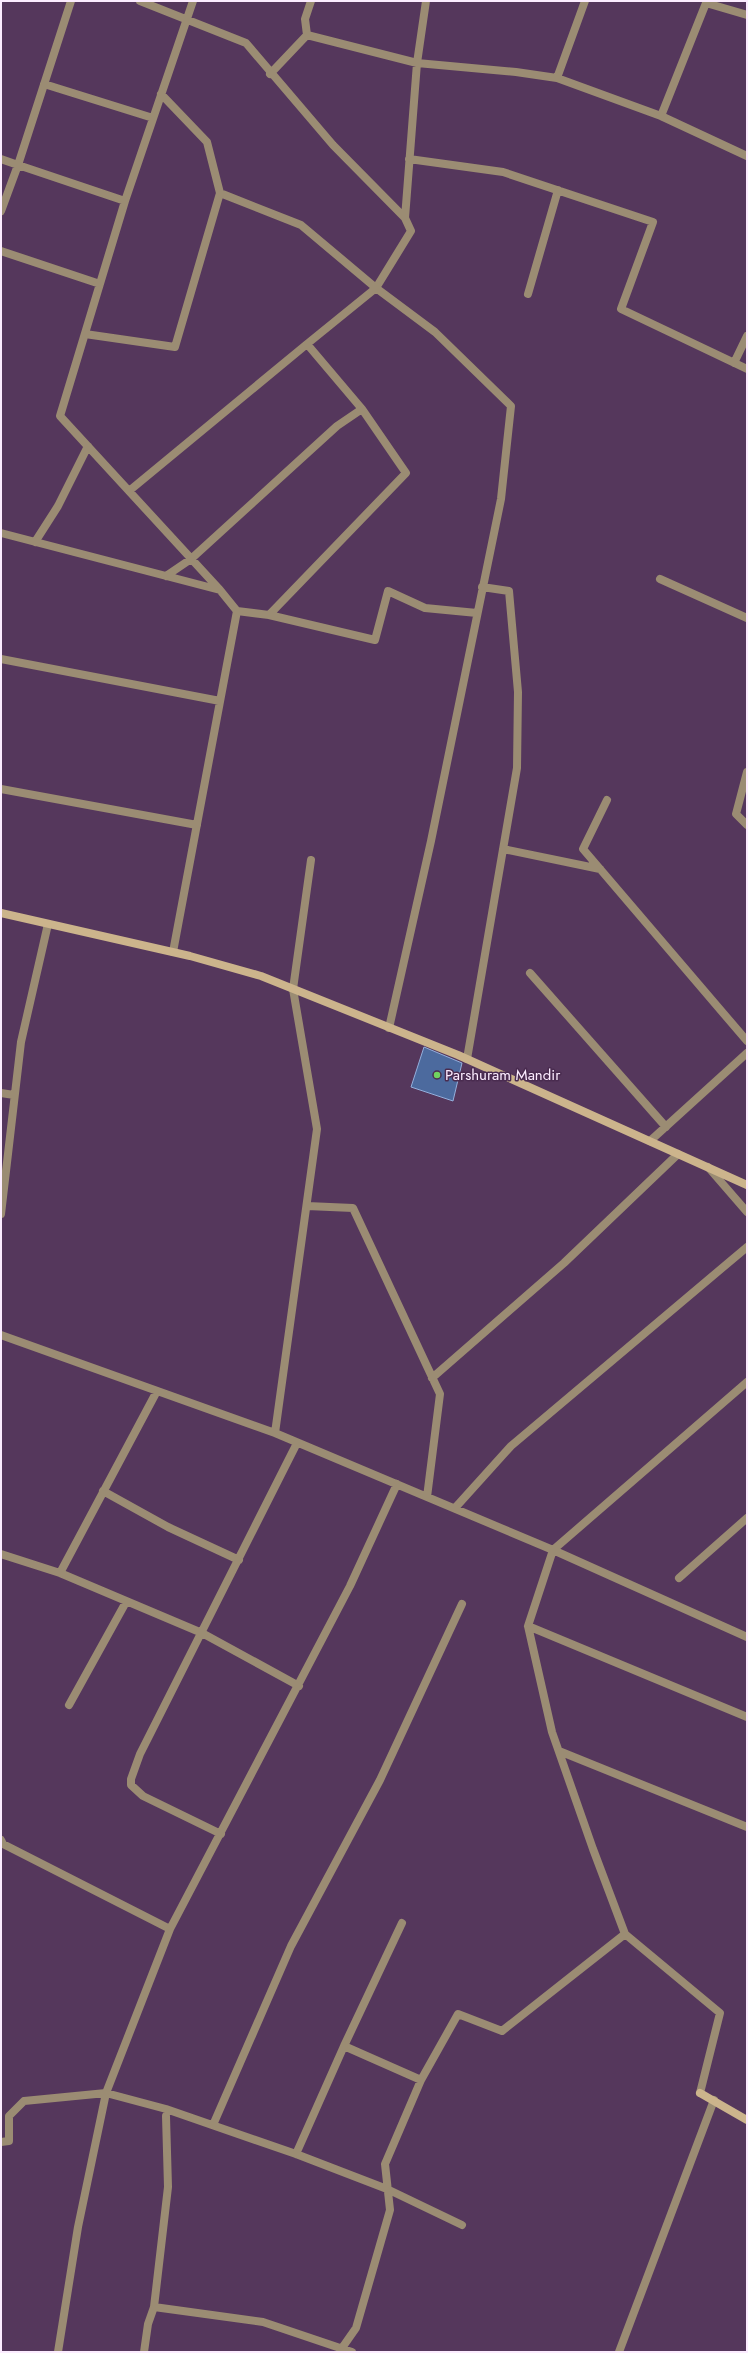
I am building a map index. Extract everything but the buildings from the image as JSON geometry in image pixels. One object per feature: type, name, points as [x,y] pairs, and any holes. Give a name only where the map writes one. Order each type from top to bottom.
[{"type":"street","points":[[1,211],[18,165],[71,1]]},
{"type":"street","points":[[129,491],[376,288],[412,231],[405,218],[333,145],[270,74],[246,43],[140,1]]},
{"type":"street","points":[[193,1],[125,201],[60,416],[191,558],[237,611],[270,615],[375,640],[388,591],[425,608],[477,613]]},
{"type":"street","points":[[270,74],[306,34],[305,19],[311,1]]},
{"type":"street","points":[[405,218],[418,63],[426,1]]},
{"type":"street","points":[[557,78],[583,2]]},
{"type":"street","points":[[661,116],[706,3],[747,15]]},
{"type":"street","points":[[306,34],[418,63],[516,72],[557,78],[661,116],[747,156]]},
{"type":"street","points":[[44,84],[153,118]]},
{"type":"street","points":[[85,334],[175,348],[220,193],[207,142],[161,94]]},
{"type":"street","points":[[1,159],[125,201]]},
{"type":"street","points":[[409,159],[503,172],[654,222],[621,309],[747,369]]},
{"type":"street","points":[[528,294],[558,190]]},
{"type":"street","points":[[220,193],[301,225],[376,288],[435,332],[511,406],[501,498],[431,841],[389,1028]]},
{"type":"street","points":[[1,251],[100,284]]},
{"type":"street","points":[[734,363],[747,336]]},
{"type":"street","points":[[270,615],[406,472],[362,409],[306,344]]},
{"type":"street","points":[[166,576],[191,558],[337,426],[362,409]]},
{"type":"street","points":[[35,542],[58,506],[88,446]]},
{"type":"street","points":[[1,533],[220,590]]},
{"type":"street","points":[[660,579],[747,618]]},
{"type":"street","points":[[467,1059],[517,768],[518,692],[509,590],[482,587]]},
{"type":"street","points":[[174,952],[237,611]]},
{"type":"street","points":[[1,659],[220,701]]},
{"type":"street","points":[[747,772],[736,814],[747,825]]},
{"type":"street","points":[[1,789],[197,825]]},
{"type":"street","points":[[607,800],[583,849],[747,1041]]},
{"type":"street","points":[[503,849],[600,869]]},
{"type":"street","points":[[275,1433],[317,1129],[293,989],[311,860]]},
{"type":"street","points":[[1,913],[174,952],[261,976],[467,1059],[747,1185]]},
{"type":"street","points":[[1,1214],[20,1042],[48,924]]},
{"type":"street","points":[[530,973],[666,1127]]},
{"type":"street","points":[[650,1141],[745,1057]]},
{"type":"street","points":[[1,1093],[14,1095]]},
{"type":"street","points":[[432,1378],[564,1263],[678,1154]]},
{"type":"street","points":[[708,1167],[747,1212]]},
{"type":"street","points":[[307,1206],[353,1208],[440,1394],[427,1497]]},
{"type":"street","points":[[455,1508],[512,1446],[747,1247]]},
{"type":"street","points":[[1,1335],[275,1433],[553,1550],[747,1637]]},
{"type":"street","points":[[747,1382],[553,1550],[528,1626],[552,1732],[592,1849],[625,1934],[720,2013],[700,2093],[747,2120]]},
{"type":"street","points":[[60,1573],[157,1391]]},
{"type":"street","points":[[221,1834],[143,1796],[131,1785],[131,1779],[140,1754],[297,1443]]},
{"type":"street","points":[[58,2352],[78,2227],[106,2093],[170,1929],[299,1686],[350,1586],[396,1484]]},
{"type":"street","points":[[103,1491],[168,1527],[239,1560]]},
{"type":"street","points":[[679,1578],[747,1518]]},
{"type":"street","points":[[1,1554],[60,1573],[202,1633],[299,1686]]},
{"type":"street","points":[[69,1705],[126,1602]]},
{"type":"street","points":[[213,2125],[291,1946],[380,1780],[462,1604]]},
{"type":"street","points":[[528,1626],[747,1717]]},
{"type":"street","points":[[559,1751],[747,1826]]},
{"type":"street","points":[[1,1840],[3,1844],[170,1929]]},
{"type":"street","points":[[296,2154],[344,2046],[402,1923]]},
{"type":"street","points":[[342,2348],[356,2328],[390,2210],[385,2164],[421,2080],[458,2014],[502,2030],[625,1934]]},
{"type":"street","points":[[344,2046],[421,2080]]},
{"type":"street","points":[[1,2142],[9,2141],[9,2116],[24,2101],[106,2093],[166,2109],[296,2154],[387,2189],[462,2226]]},
{"type":"street","points":[[619,2352],[714,2100]]},
{"type":"street","points":[[144,2352],[148,2324],[154,2307],[168,2187],[166,2116]]},
{"type":"street","points":[[154,2307],[263,2322],[352,2352]]},
{"type":"place","name":"Parshuram Mandir","points":[[437,1075]]}]
